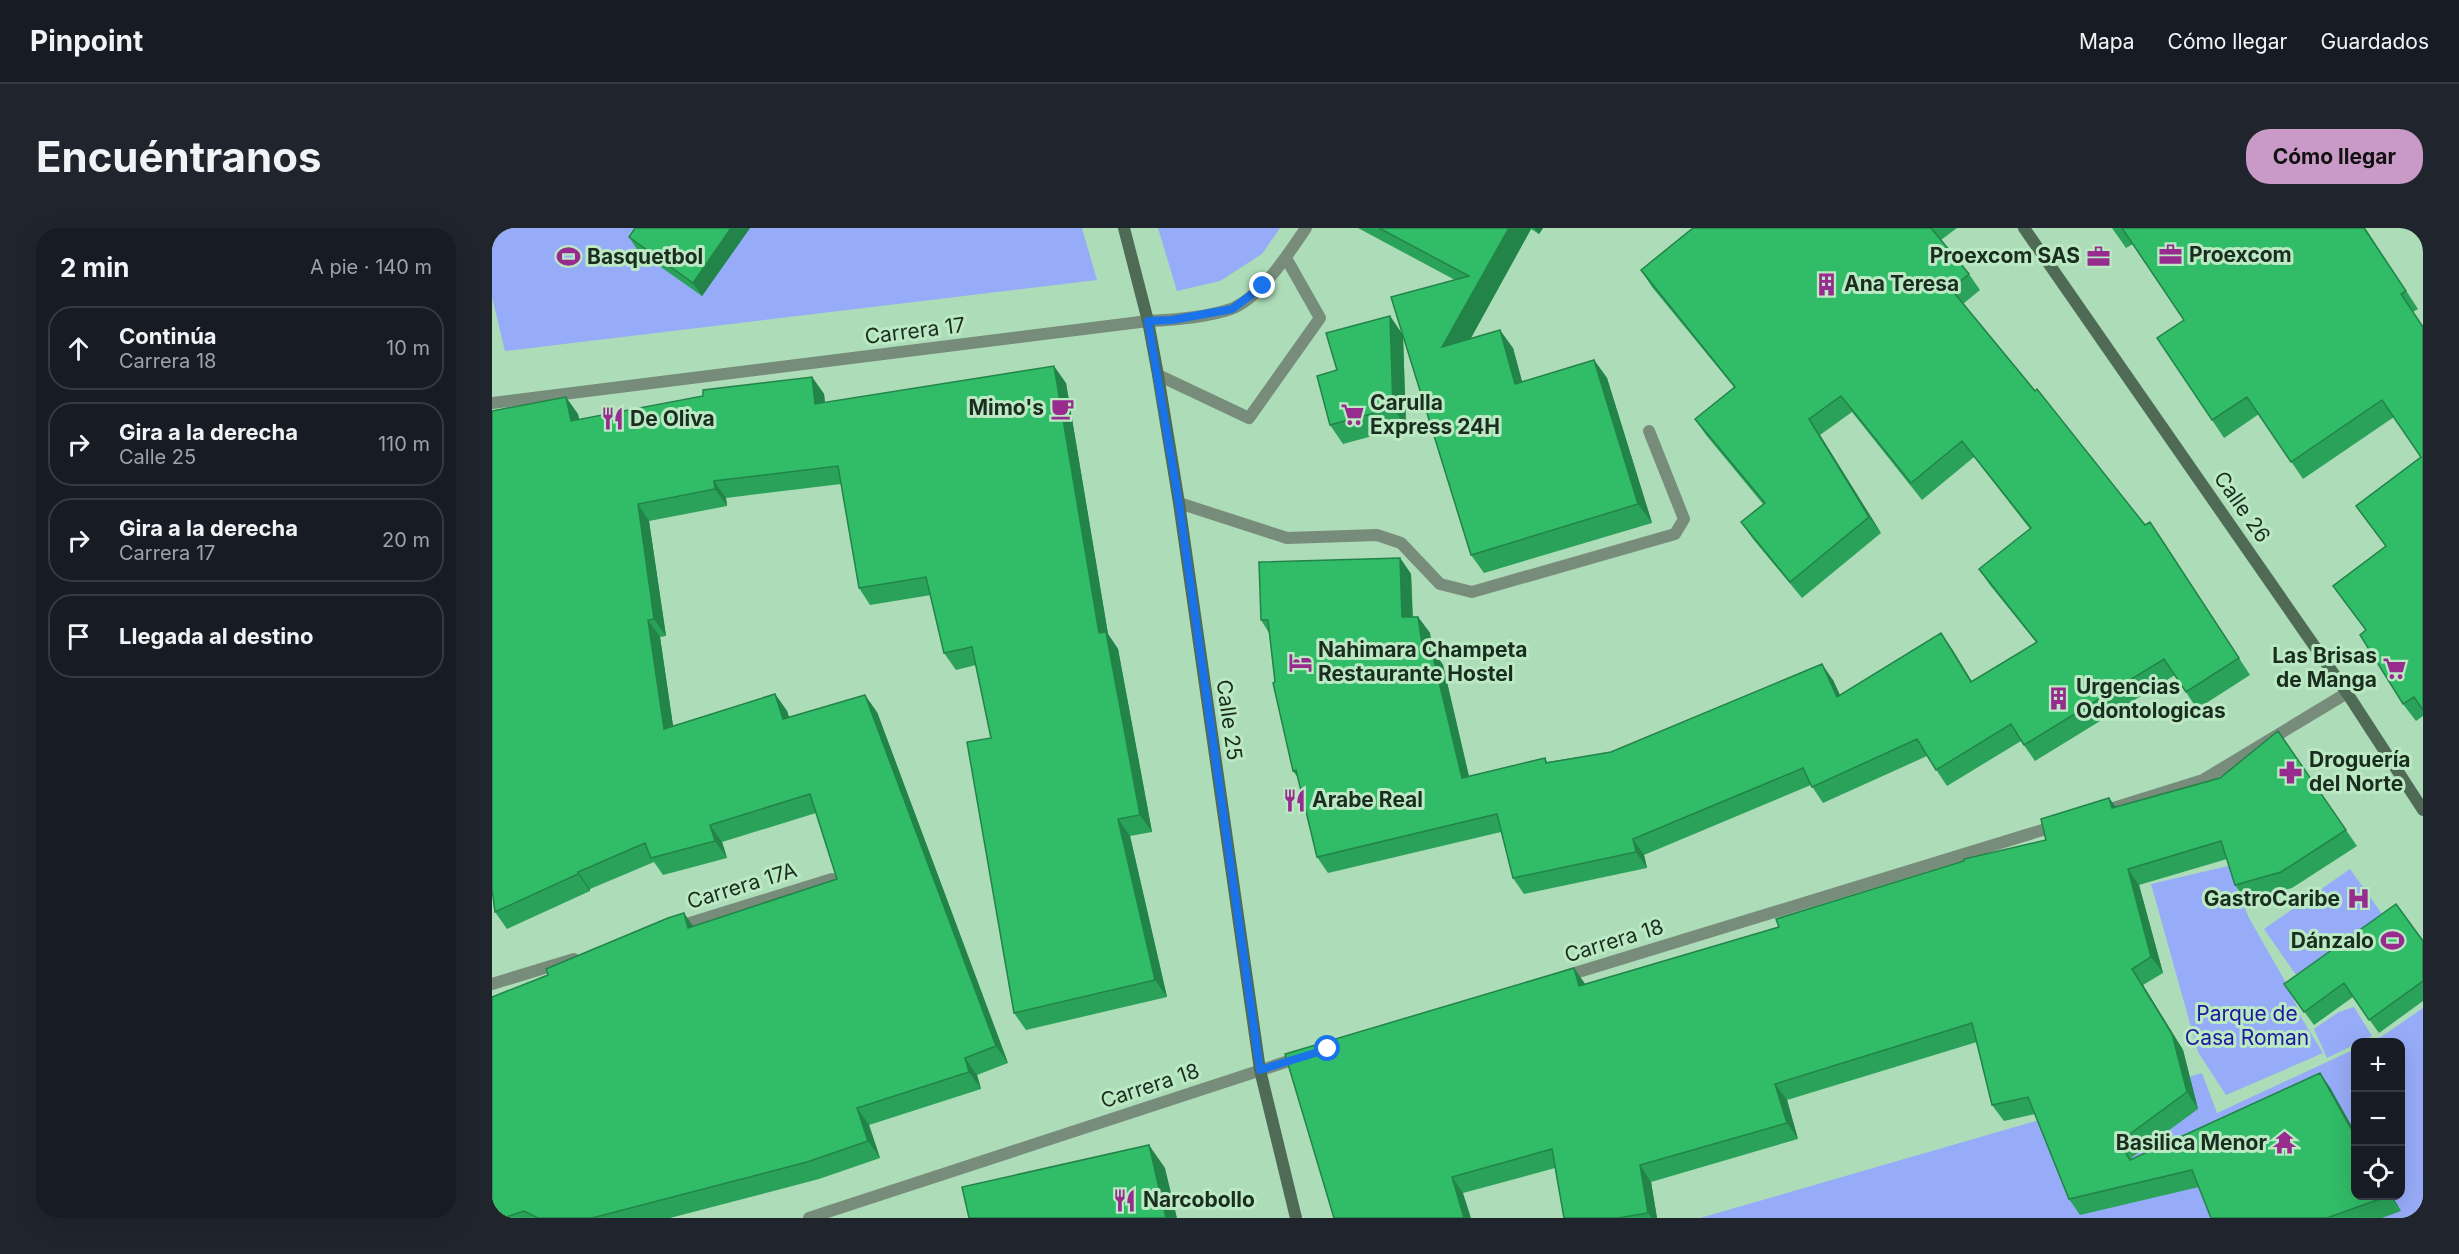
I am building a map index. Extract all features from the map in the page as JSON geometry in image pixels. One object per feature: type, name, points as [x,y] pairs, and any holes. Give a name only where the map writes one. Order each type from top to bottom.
[{"type":"main road","name":"Calle 25","points":[[1124,228],[1148,321],[1179,503],[1260,1070],[1296,1218]]},
{"type":"main road","name":"Calle 26","points":[[2024,228],[2347,693],[2423,810]]},
{"type":"street","name":"Carrera 17","points":[[492,404],[1148,321],[1172,320],[1232,309],[1263,286],[1286,258],[1306,228]]},
{"type":"street","points":[[1158,375],[1249,418],[1320,318],[1286,258]]},
{"type":"street","points":[[1179,503],[1287,538],[1377,535],[1401,543],[1440,584],[1472,592],[1675,534],[1684,519],[1649,431]]},
{"type":"street","points":[[2090,815],[2203,780],[2347,693]]},
{"type":"street","name":"Carrera 18","points":[[1555,979],[2067,822]]},
{"type":"street","name":"Carrera 17A","points":[[662,931],[832,879]]},
{"type":"street","points":[[492,984],[583,956]]},
{"type":"street","name":"Carrera 18","points":[[809,1218],[1318,1052]]},
{"type":"green space","points":[[492,228],[1082,228],[1097,280],[505,351],[492,297]]},
{"type":"green space","points":[[1158,228],[1280,228],[1262,254],[1220,281],[1177,291]]},
{"type":"green space","name":"Parque de Casa Roman","points":[[2228,866],[2249,918],[2289,988],[2302,1019],[2323,1053],[2226,1095],[2198,1052],[2151,884]]},
{"type":"green space","points":[[2350,869],[2385,918],[2299,979],[2264,929]]},
{"type":"green space","points":[[2354,1007],[2372,1036],[2351,1038],[2351,1046],[2327,1058],[2314,1029],[2339,1012]]},
{"type":"green space","points":[[2423,1008],[2423,1218],[1700,1218],[2202,1073],[2217,1113],[2351,1051],[2351,1200],[2405,1200],[2405,1038],[2379,1038]]},
{"type":"building","points":[[635,228],[731,228],[693,283],[629,237]]},
{"type":"building","points":[[1379,228],[1509,228],[1442,347],[1500,330],[1515,384],[1594,360],[1638,504],[1471,555],[1391,297],[1469,276]]},
{"type":"building","points":[[1693,228],[1931,228],[1969,274],[1951,289],[2035,391],[2037,389],[2145,525],[2150,522],[2239,658],[2186,692],[2164,659],[2024,745],[2011,724],[1936,770],[1917,739],[1812,787],[1803,768],[1633,839],[1636,852],[1513,878],[1497,814],[1317,857],[1296,770],[1293,771],[1273,683],[1275,682],[1268,620],[1261,620],[1259,562],[1400,558],[1402,617],[1418,617],[1423,650],[1431,648],[1462,778],[1545,758],[1546,763],[1611,752],[1822,664],[1837,697],[1941,633],[1971,682],[2037,642],[1979,569],[2031,528],[1962,441],[1911,483],[1841,396],[1809,419],[1869,517],[1790,582],[1741,522],[1765,503],[1695,419],[1735,387],[1641,270]]},
{"type":"building","points":[[2122,228],[2364,228],[2406,291],[2401,294],[2423,327],[2423,710],[2414,697],[2403,704],[2360,635],[2366,630],[2333,586],[2386,546],[2356,506],[2421,457],[2382,400],[2291,462],[2247,397],[2212,420],[2157,338],[2184,320]]},
{"type":"building","points":[[1390,316],[1393,408],[1330,425],[1317,376],[1337,370],[1326,333]]},
{"type":"building","points":[[1054,366],[1099,633],[1106,632],[1140,815],[1118,819],[1155,980],[1014,1013],[967,742],[991,738],[972,647],[944,653],[926,577],[859,588],[838,466],[714,481],[715,489],[638,504],[654,619],[648,620],[664,729],[775,694],[783,719],[865,695],[996,1046],[965,1058],[969,1072],[857,1108],[868,1141],[807,1162],[592,1218],[538,1218],[524,1211],[503,1218],[492,1218],[492,997],[548,975],[546,969],[668,918],[684,913],[688,928],[837,879],[810,794],[710,825],[715,841],[651,858],[645,843],[495,912],[492,889],[492,411],[566,397],[571,421],[703,396],[703,390],[812,377],[815,404]]},
{"type":"building","points":[[2278,731],[2346,830],[2281,872],[2235,885],[2221,841],[2128,869],[2151,957],[2132,969],[2172,1034],[2187,1092],[2119,1142],[2130,1160],[2320,1073],[2351,1129],[2351,1200],[2377,1200],[2327,1218],[2211,1218],[2192,1170],[2069,1199],[2028,1097],[1992,1105],[1972,1023],[1775,1084],[1787,1123],[1640,1165],[1648,1213],[1618,1218],[1564,1218],[1552,1149],[1452,1177],[1464,1218],[1334,1218],[1285,1054],[1574,968],[1579,986],[1779,927],[1776,919],[1964,861],[1964,859],[2046,840],[2041,819],[2109,798],[2112,808],[2220,778]]},
{"type":"building","points":[[2396,904],[2423,941],[2423,981],[2369,1020],[2344,983],[2304,1012],[2284,984]]},
{"type":"building","points":[[1149,1145],[1166,1218],[969,1218],[962,1187]]},
{"type":"place","name":"Proexcom","points":[[2171,255]]},
{"type":"place","name":"Proexcom SAS","points":[[2098,256]]},
{"type":"place","name":"Basquetbol","points":[[569,257]]},
{"type":"place","name":"Ana Teresa","points":[[1826,284]]},
{"type":"place","name":"Mimo's","points":[[1062,408]]},
{"type":"place","name":"Carulla Express 24H","points":[[1352,415]]},
{"type":"place","name":"De Oliva","points":[[612,419]]},
{"type":"place","name":"Nahimara Champeta Restaurante Hostel","points":[[1300,662]]},
{"type":"place","name":"Las Brisas de Manga","points":[[2395,668]]},
{"type":"place","name":"Urgencias Odontologicas","points":[[2058,699]]},
{"type":"place","name":"Droguería del Norte","points":[[2291,772]]},
{"type":"place","name":"Arabe Real","points":[[1294,800]]},
{"type":"place","name":"GastroCaribe","points":[[2358,899]]},
{"type":"place","name":"Dánzalo","points":[[2392,941]]},
{"type":"place","name":"Basilica Menor","points":[[2285,1143]]},
{"type":"place","name":"Narcobollo","points":[[1125,1200]]},
{"type":"route","points":[[1263,286],[1232,309],[1172,320],[1148,321],[1179,503],[1260,1070],[1328,1049]]}]
